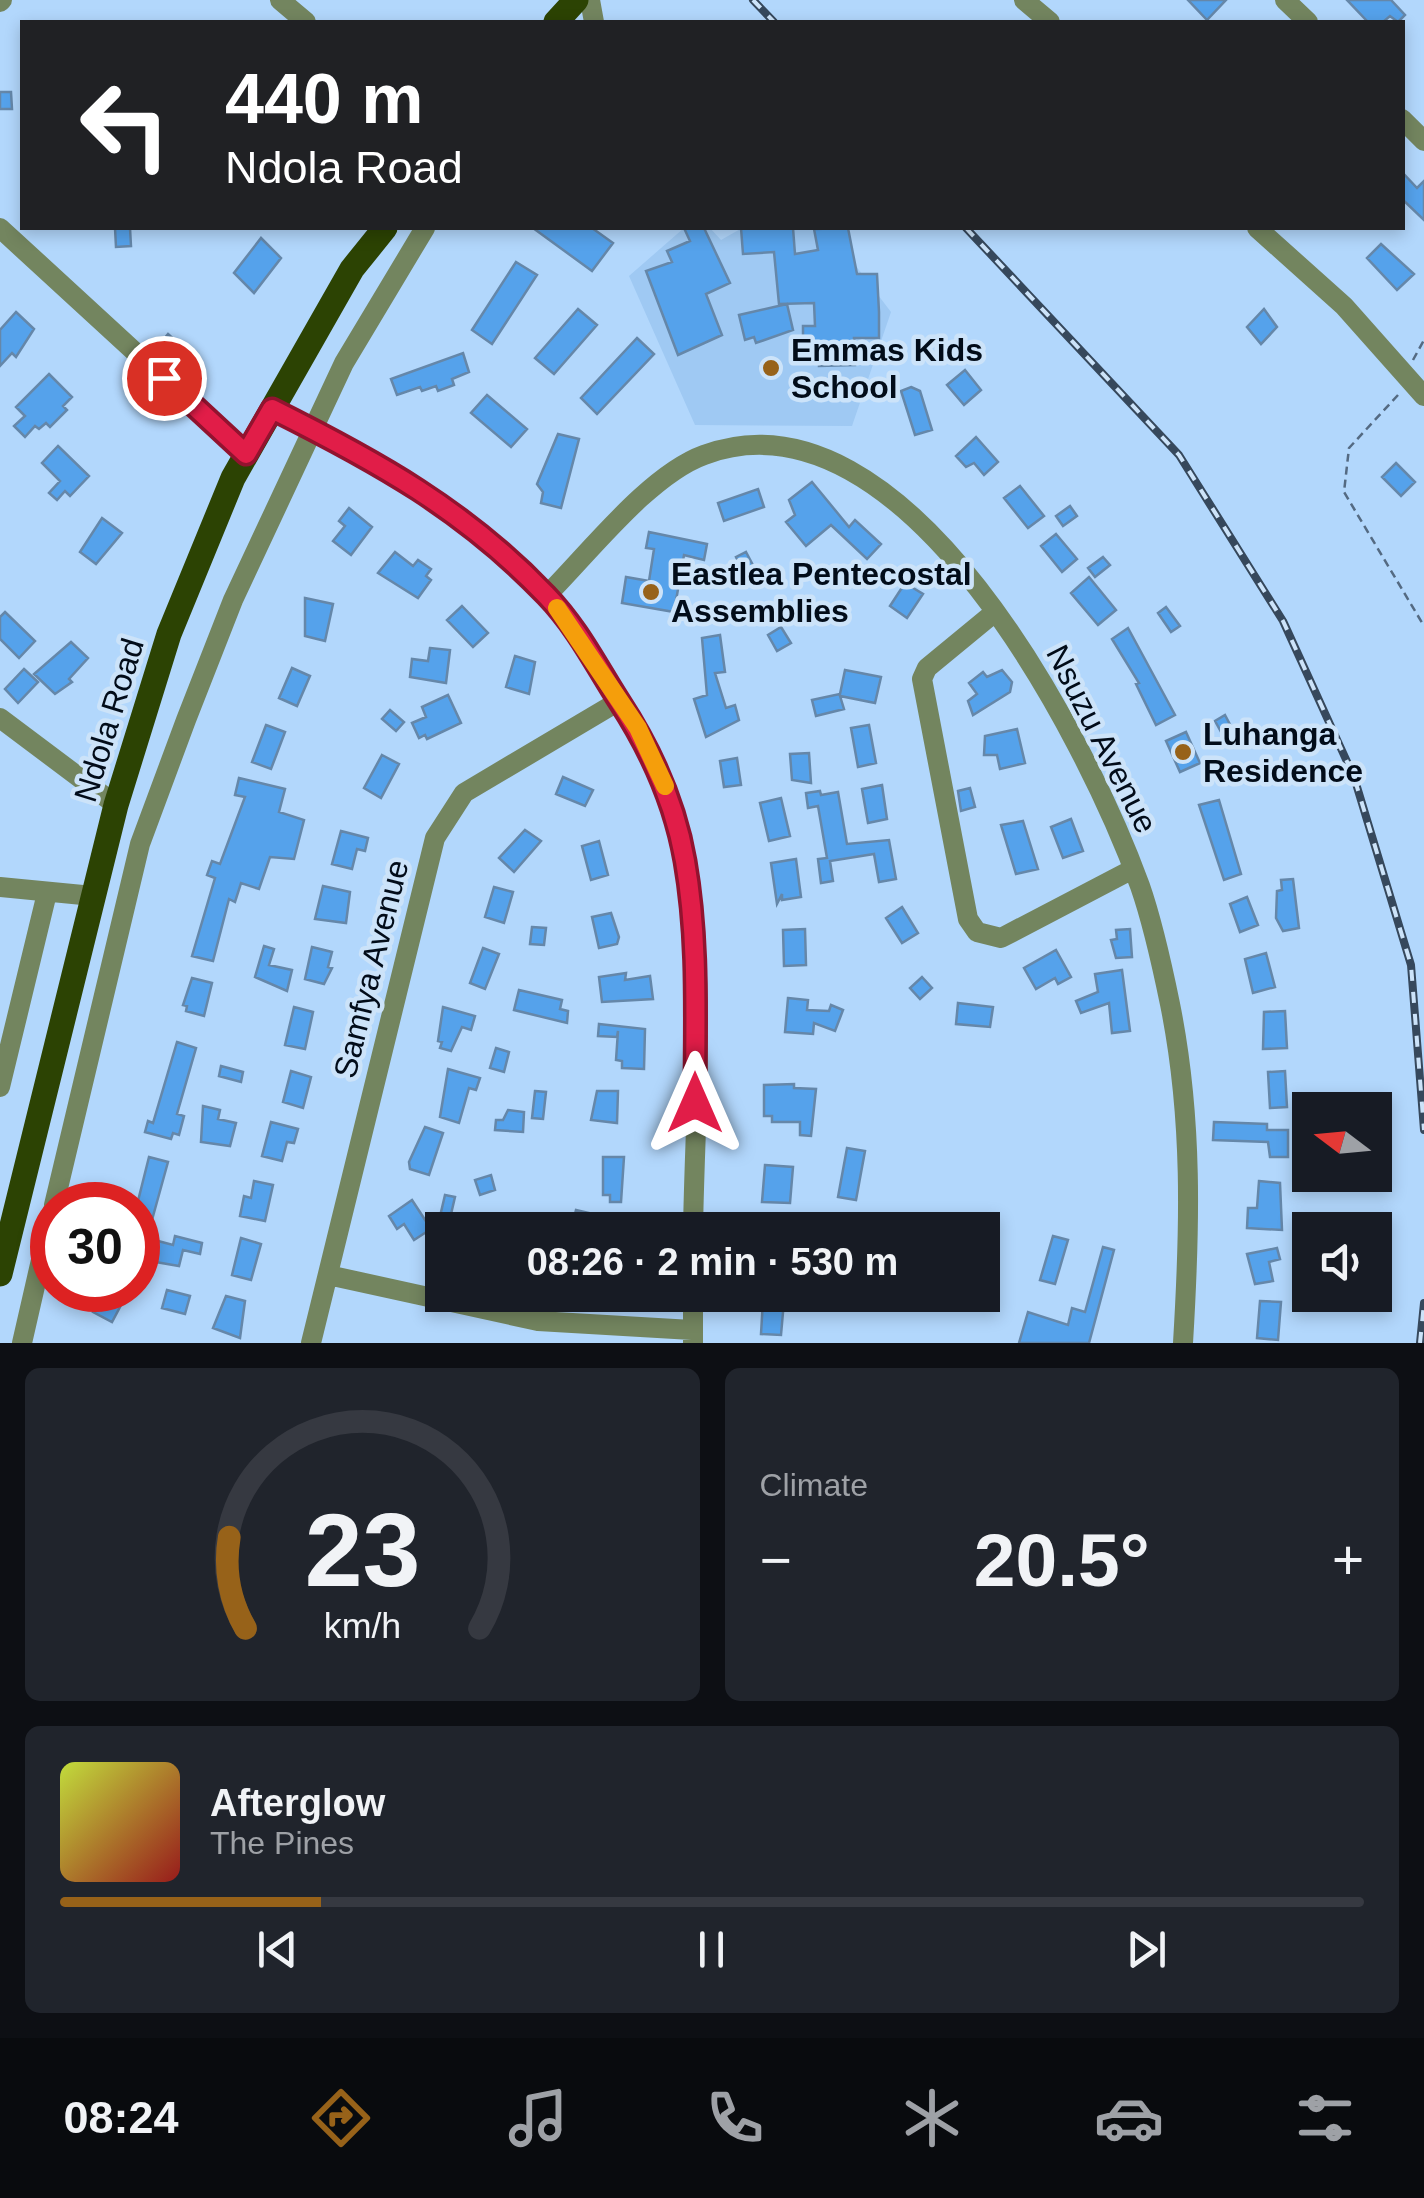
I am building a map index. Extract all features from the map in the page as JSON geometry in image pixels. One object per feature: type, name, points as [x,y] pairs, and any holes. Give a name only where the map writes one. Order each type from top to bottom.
[{"type":"main road","points":[[558,20],[576,0]]},
{"type":"main road","name":"Ndola Road","points":[[0,1274],[116,805],[169,634],[246,454],[352,269],[382,230]]},
{"type":"street","points":[[280,0],[304,20]]},
{"type":"street","points":[[1024,0],[1048,20]]},
{"type":"street","points":[[1285,0],[1306,20]]},
{"type":"street","points":[[1405,122],[1424,141]]},
{"type":"street","points":[[0,228],[246,454]]},
{"type":"street","points":[[59,1182],[140,844],[234,600],[312,430],[344,364],[425,230]]},
{"type":"street","points":[[1259,230],[1344,306],[1424,396]]},
{"type":"street","points":[[272,409],[398,474],[457,514],[547,596],[584,642],[638,728],[668,792],[685,859],[696,942],[694,1212]]},
{"type":"street","name":"Nsuzu Avenue","points":[[547,596],[674,472],[702,456],[758,446],[788,448],[850,468],[900,504],[995,612],[1036,668],[1073,734],[1133,869],[1170,1002],[1182,1073],[1191,1200],[1183,1343]]},
{"type":"street","points":[[995,612],[927,668],[922,679],[968,920],[977,932],[1000,938],[1133,869]]},
{"type":"street","name":"Samfya Avenue","points":[[311,1343],[434,838],[446,815],[464,794],[619,701]]},
{"type":"street","points":[[0,718],[116,805]]},
{"type":"street","points":[[0,886],[93,896]]},
{"type":"street","points":[[0,1087],[48,893]]},
{"type":"street","points":[[328,1275],[538,1321],[693,1336]]},
{"type":"street","points":[[22,1343],[30,1308]]},
{"type":"path","points":[[1424,340],[1416,348],[1402,390],[1349,448],[1344,492],[1424,626]]},
{"type":"shaded area","name":"Emmas Kids School","points":[[682,230],[712,230],[721,240],[738,230],[829,230],[891,312],[852,426],[695,425],[629,276]]},
{"type":"building","points":[[1188,0],[1226,0],[1207,20]]},
{"type":"building","points":[[1347,0],[1391,0],[1405,15],[1400,20],[1390,16],[1385,20],[1366,20]]},
{"type":"building","points":[[0,92],[11,92],[12,109],[0,109]]},
{"type":"building","points":[[1405,175],[1417,188],[1424,181],[1424,220],[1405,202]]},
{"type":"building","points":[[115,230],[130,230],[131,246],[116,247]]},
{"type":"building","points":[[536,230],[595,230],[613,243],[592,271]]},
{"type":"building","points":[[685,230],[705,230],[730,283],[706,294],[722,335],[678,355],[646,271],[672,262],[667,251],[690,241]]},
{"type":"building","points":[[741,230],[793,230],[795,254],[818,250],[814,230],[848,230],[857,274],[877,274],[879,338],[854,338],[855,365],[819,366],[819,352],[803,352],[803,326],[815,326],[814,303],[779,304],[774,252],[743,254]]},
{"type":"building","points":[[261,238],[281,258],[254,293],[234,273]]},
{"type":"building","points":[[1381,244],[1414,274],[1397,290],[1367,258]]},
{"type":"building","points":[[516,262],[537,275],[492,344],[472,330]]},
{"type":"building","points":[[787,304],[793,330],[756,343],[754,337],[745,340],[739,315]]},
{"type":"building","points":[[578,309],[597,325],[554,374],[535,358]]},
{"type":"building","points":[[1264,309],[1277,327],[1261,344],[1247,327]]},
{"type":"building","points":[[16,312],[34,329],[16,357],[12,353],[0,366],[0,330]]},
{"type":"building","points":[[168,334],[200,363],[185,380],[154,351]]},
{"type":"building","points":[[637,338],[654,354],[597,414],[581,398]]},
{"type":"building","points":[[463,353],[469,372],[452,379],[454,385],[438,391],[436,386],[422,391],[420,387],[397,395],[391,379]]},
{"type":"building","points":[[965,370],[981,390],[964,405],[947,385]]},
{"type":"building","points":[[49,374],[72,397],[63,406],[67,410],[50,427],[46,423],[39,429],[35,426],[25,437],[14,426],[25,416],[16,407]]},
{"type":"building","points":[[911,387],[920,391],[932,430],[915,435],[901,391]]},
{"type":"building","points":[[487,395],[527,429],[511,447],[471,413]]},
{"type":"building","points":[[558,434],[579,439],[561,508],[541,503],[543,492],[537,484]]},
{"type":"building","points":[[976,437],[998,462],[984,475],[974,463],[966,467],[956,456]]},
{"type":"building","points":[[58,446],[89,476],[70,496],[65,491],[57,500],[49,493],[60,481],[42,463]]},
{"type":"building","points":[[1396,463],[1415,482],[1401,496],[1382,477]]},
{"type":"building","points":[[812,482],[849,527],[855,520],[881,544],[867,559],[831,525],[806,546],[786,522],[795,515],[789,500]]},
{"type":"building","points":[[1020,486],[1044,516],[1028,528],[1004,498]]},
{"type":"building","points":[[758,489],[764,507],[724,521],[718,503]]},
{"type":"building","points":[[1070,506],[1077,516],[1063,526],[1056,516]]},
{"type":"building","points":[[349,508],[372,527],[351,555],[333,541],[345,526],[339,521]]},
{"type":"building","points":[[102,518],[122,533],[96,564],[80,552]]},
{"type":"building","name":"Eastlea Pentecostal Assemblies","points":[[649,532],[707,544],[704,560],[684,555],[674,612],[622,603],[626,577],[649,581],[654,549],[646,548]]},
{"type":"building","points":[[1056,534],[1077,559],[1062,572],[1041,546]]},
{"type":"building","points":[[395,552],[413,566],[418,560],[431,569],[426,576],[431,580],[418,598],[378,573]]},
{"type":"building","points":[[746,552],[754,567],[744,573],[736,557]]},
{"type":"building","points":[[1103,557],[1110,565],[1095,577],[1088,568]]},
{"type":"building","points":[[1089,577],[1116,610],[1098,625],[1071,593]]},
{"type":"building","points":[[905,583],[923,594],[907,618],[890,606]]},
{"type":"building","points":[[305,598],[333,604],[325,641],[305,636]]},
{"type":"building","points":[[462,606],[488,633],[473,647],[447,620]]},
{"type":"building","points":[[1166,607],[1180,626],[1171,632],[1158,613]]},
{"type":"building","points":[[5,612],[35,641],[19,658],[0,639],[0,617]]},
{"type":"building","points":[[781,627],[791,643],[777,651],[768,635]]},
{"type":"building","points":[[1128,628],[1175,715],[1156,725],[1136,684],[1139,683],[1112,639]]},
{"type":"building","points":[[720,635],[725,672],[715,673],[726,708],[735,705],[739,720],[706,737],[694,699],[707,695],[702,638]]},
{"type":"building","points":[[71,642],[88,658],[69,679],[72,682],[55,694],[34,674]]},
{"type":"building","points":[[430,648],[450,650],[446,683],[410,677],[412,659],[428,661]]},
{"type":"building","points":[[515,656],[535,662],[529,694],[506,687]]},
{"type":"building","points":[[292,668],[310,676],[297,706],[279,698]]},
{"type":"building","points":[[24,669],[38,682],[18,703],[5,689]]},
{"type":"building","points":[[845,670],[881,677],[875,703],[840,696],[844,709],[816,716],[812,700],[840,694]]},
{"type":"building","points":[[1002,670],[1012,682],[1010,692],[973,715],[968,701],[977,694],[969,683],[983,672],[987,677]]},
{"type":"building","points":[[448,695],[461,723],[427,739],[425,735],[419,738],[412,723],[426,717],[422,707]]},
{"type":"building","points":[[390,710],[404,722],[396,731],[382,719]]},
{"type":"building","points":[[1225,715],[1235,734],[1225,739],[1215,721]]},
{"type":"building","points":[[266,725],[285,732],[271,769],[252,762]]},
{"type":"building","points":[[869,725],[876,763],[858,767],[851,728]]},
{"type":"building","points":[[1017,729],[1025,763],[1000,769],[997,755],[984,755],[985,736]]},
{"type":"building","name":"Luhanga Residence","points":[[1186,732],[1200,763],[1180,772],[1166,741]]},
{"type":"building","points":[[809,753],[811,783],[792,780],[790,754]]},
{"type":"building","points":[[382,755],[399,764],[381,798],[364,788]]},
{"type":"building","points":[[737,758],[741,785],[724,787],[720,761]]},
{"type":"building","points":[[563,777],[593,790],[585,806],[556,794]]},
{"type":"building","points":[[239,778],[285,789],[279,812],[304,820],[294,859],[270,857],[259,889],[241,883],[235,902],[229,899],[213,961],[192,956],[215,878],[207,875],[212,861],[220,864],[245,797],[235,795]]},
{"type":"building","points":[[882,785],[887,819],[868,823],[862,789]]},
{"type":"building","points":[[970,788],[975,807],[961,811],[958,791]]},
{"type":"building","points":[[820,791],[821,795],[838,792],[847,844],[889,840],[896,879],[879,882],[874,854],[830,861],[833,881],[821,883],[818,859],[827,858],[818,806],[808,808],[806,793]]},
{"type":"building","points":[[781,798],[790,836],[769,841],[760,803]]},
{"type":"building","points":[[1219,800],[1241,874],[1224,880],[1199,805]]},
{"type":"building","points":[[1071,819],[1083,851],[1063,858],[1051,827]]},
{"type":"building","points":[[1023,821],[1038,869],[1016,874],[1001,825]]},
{"type":"building","points":[[525,830],[541,841],[514,872],[499,858]]},
{"type":"building","points":[[341,831],[368,838],[365,851],[357,849],[352,869],[332,864]]},
{"type":"building","points":[[599,841],[608,875],[591,880],[582,846]]},
{"type":"building","points":[[796,859],[801,897],[782,900],[782,894],[777,904],[771,863]]},
{"type":"building","points":[[1293,879],[1299,928],[1283,931],[1276,918],[1277,891],[1282,890],[1281,880]]},
{"type":"building","points":[[323,886],[350,892],[346,923],[315,919]]},
{"type":"building","points":[[494,887],[513,892],[504,923],[485,917]]},
{"type":"building","points":[[1247,897],[1258,925],[1240,932],[1230,904]]},
{"type":"building","points":[[902,907],[918,933],[902,943],[886,918]]},
{"type":"building","points":[[611,913],[619,937],[617,944],[599,948],[592,917]]},
{"type":"building","points":[[532,927],[546,928],[544,945],[530,944]]},
{"type":"building","points":[[805,929],[806,965],[784,966],[783,930]]},
{"type":"building","points":[[1130,929],[1132,957],[1116,958],[1111,940],[1117,939],[1116,930]]},
{"type":"building","points":[[264,946],[274,949],[269,965],[292,970],[287,991],[255,977]]},
{"type":"building","points":[[312,947],[332,952],[328,967],[332,968],[324,984],[305,979]]},
{"type":"building","points":[[483,948],[499,954],[485,989],[470,983]]},
{"type":"building","points":[[1056,950],[1071,977],[1058,984],[1055,978],[1036,989],[1024,968]]},
{"type":"building","points":[[1266,953],[1275,987],[1253,993],[1245,959]]},
{"type":"building","points":[[1122,970],[1130,1031],[1112,1033],[1109,1003],[1081,1013],[1076,1001],[1098,992],[1095,974]]},
{"type":"building","points":[[626,973],[625,980],[650,976],[653,999],[602,1002],[599,977]]},
{"type":"building","points":[[922,977],[932,988],[920,999],[910,988]]},
{"type":"building","points":[[192,978],[212,983],[204,1016],[186,1011],[187,1006],[183,1005]]},
{"type":"building","points":[[519,990],[562,1000],[560,1009],[568,1011],[567,1023],[514,1010]]},
{"type":"building","points":[[788,998],[808,1000],[807,1010],[829,1011],[831,1005],[843,1010],[835,1031],[814,1023],[813,1034],[785,1032]]},
{"type":"building","points":[[958,1003],[993,1007],[990,1027],[956,1024]]},
{"type":"building","points":[[294,1007],[313,1012],[305,1049],[285,1045]]},
{"type":"building","points":[[443,1007],[475,1016],[471,1030],[462,1027],[451,1051],[440,1048],[442,1042],[438,1041]]},
{"type":"building","points":[[1285,1011],[1287,1048],[1263,1049],[1264,1012]]},
{"type":"building","points":[[599,1024],[645,1029],[644,1069],[622,1068],[622,1061],[616,1060],[618,1031],[617,1037],[598,1036]]},
{"type":"building","points":[[177,1042],[196,1048],[177,1114],[184,1116],[179,1135],[173,1133],[171,1139],[145,1132],[148,1121],[153,1123]]},
{"type":"building","points":[[496,1048],[509,1052],[504,1072],[490,1068]]},
{"type":"building","points":[[221,1066],[243,1072],[241,1082],[219,1076]]},
{"type":"building","points":[[448,1069],[480,1078],[476,1090],[469,1088],[459,1123],[440,1117]]},
{"type":"building","points":[[291,1071],[311,1077],[303,1108],[283,1102]]},
{"type":"building","points":[[1285,1071],[1287,1107],[1270,1108],[1268,1072]]},
{"type":"building","points":[[794,1084],[794,1088],[816,1089],[811,1136],[800,1135],[800,1122],[772,1122],[772,1116],[764,1116],[764,1085]]},
{"type":"building","points":[[535,1091],[546,1092],[543,1119],[532,1118]]},
{"type":"building","points":[[597,1091],[618,1091],[617,1123],[591,1120]]},
{"type":"building","points":[[203,1106],[220,1110],[218,1119],[236,1123],[230,1146],[201,1142]]},
{"type":"building","points":[[508,1110],[524,1112],[523,1132],[495,1130],[496,1120],[503,1120]]},
{"type":"building","points":[[271,1122],[298,1129],[294,1143],[287,1142],[282,1161],[262,1156]]},
{"type":"building","points":[[1214,1122],[1267,1124],[1267,1130],[1288,1130],[1288,1157],[1270,1157],[1268,1142],[1213,1140]]},
{"type":"building","points":[[425,1127],[443,1133],[429,1175],[410,1169],[409,1162]]},
{"type":"building","points":[[847,1148],[865,1151],[856,1200],[838,1197]]},
{"type":"building","points":[[149,1157],[168,1162],[160,1191],[160,1182],[143,1182]]},
{"type":"building","points":[[603,1157],[624,1157],[621,1202],[610,1202],[610,1195],[603,1195]]},
{"type":"building","points":[[765,1165],[793,1167],[790,1203],[762,1202]]},
{"type":"building","points":[[491,1175],[495,1190],[480,1195],[475,1180]]},
{"type":"building","points":[[254,1181],[273,1185],[265,1221],[240,1216],[244,1196],[251,1198]]},
{"type":"building","points":[[1259,1181],[1280,1183],[1282,1230],[1247,1228],[1248,1208],[1257,1208]]},
{"type":"building","points":[[445,1195],[455,1197],[452,1212],[441,1212]]},
{"type":"building","points":[[412,1200],[425,1220],[425,1233],[414,1240],[404,1224],[397,1229],[389,1216]]},
{"type":"building","points":[[175,1236],[202,1243],[200,1254],[183,1250],[179,1266],[160,1263],[160,1242],[173,1245]]},
{"type":"building","points":[[1053,1236],[1068,1240],[1055,1284],[1040,1280]]},
{"type":"building","points":[[241,1238],[261,1244],[251,1280],[232,1275]]},
{"type":"building","points":[[1103,1247],[1114,1250],[1089,1343],[1019,1343],[1028,1312],[1068,1325],[1072,1308],[1085,1312]]},
{"type":"building","points":[[1277,1248],[1280,1259],[1269,1262],[1273,1281],[1255,1284],[1247,1254]]},
{"type":"building","points":[[167,1290],[190,1296],[185,1314],[162,1308]]},
{"type":"building","points":[[226,1296],[245,1301],[240,1338],[213,1328]]},
{"type":"building","points":[[1260,1301],[1281,1302],[1278,1340],[1257,1338]]},
{"type":"building","points":[[93,1312],[117,1312],[112,1322]]},
{"type":"building","points":[[762,1312],[783,1312],[781,1335],[761,1334]]},
{"type":"railway","points":[[753,0],[772,20]]},
{"type":"railway","points":[[968,230],[1179,455],[1283,621],[1354,777],[1411,965],[1424,1130]]},
{"type":"railway","points":[[1420,1343],[1424,1303]]},
{"type":"slow traffic","points":[[557,608],[584,642],[638,728],[665,786]]},
{"type":"place","name":"Emmas Kids School","points":[[771,368]]},
{"type":"place","name":"Eastlea Pentecostal Assemblies","points":[[651,592]]},
{"type":"place","name":"Luhanga Residence","points":[[1183,752]]},
{"type":"route","points":[[164,378],[246,454],[272,409],[398,474],[457,514],[547,596],[584,642],[638,728],[668,792],[685,859],[696,942],[695,1103]]}]
